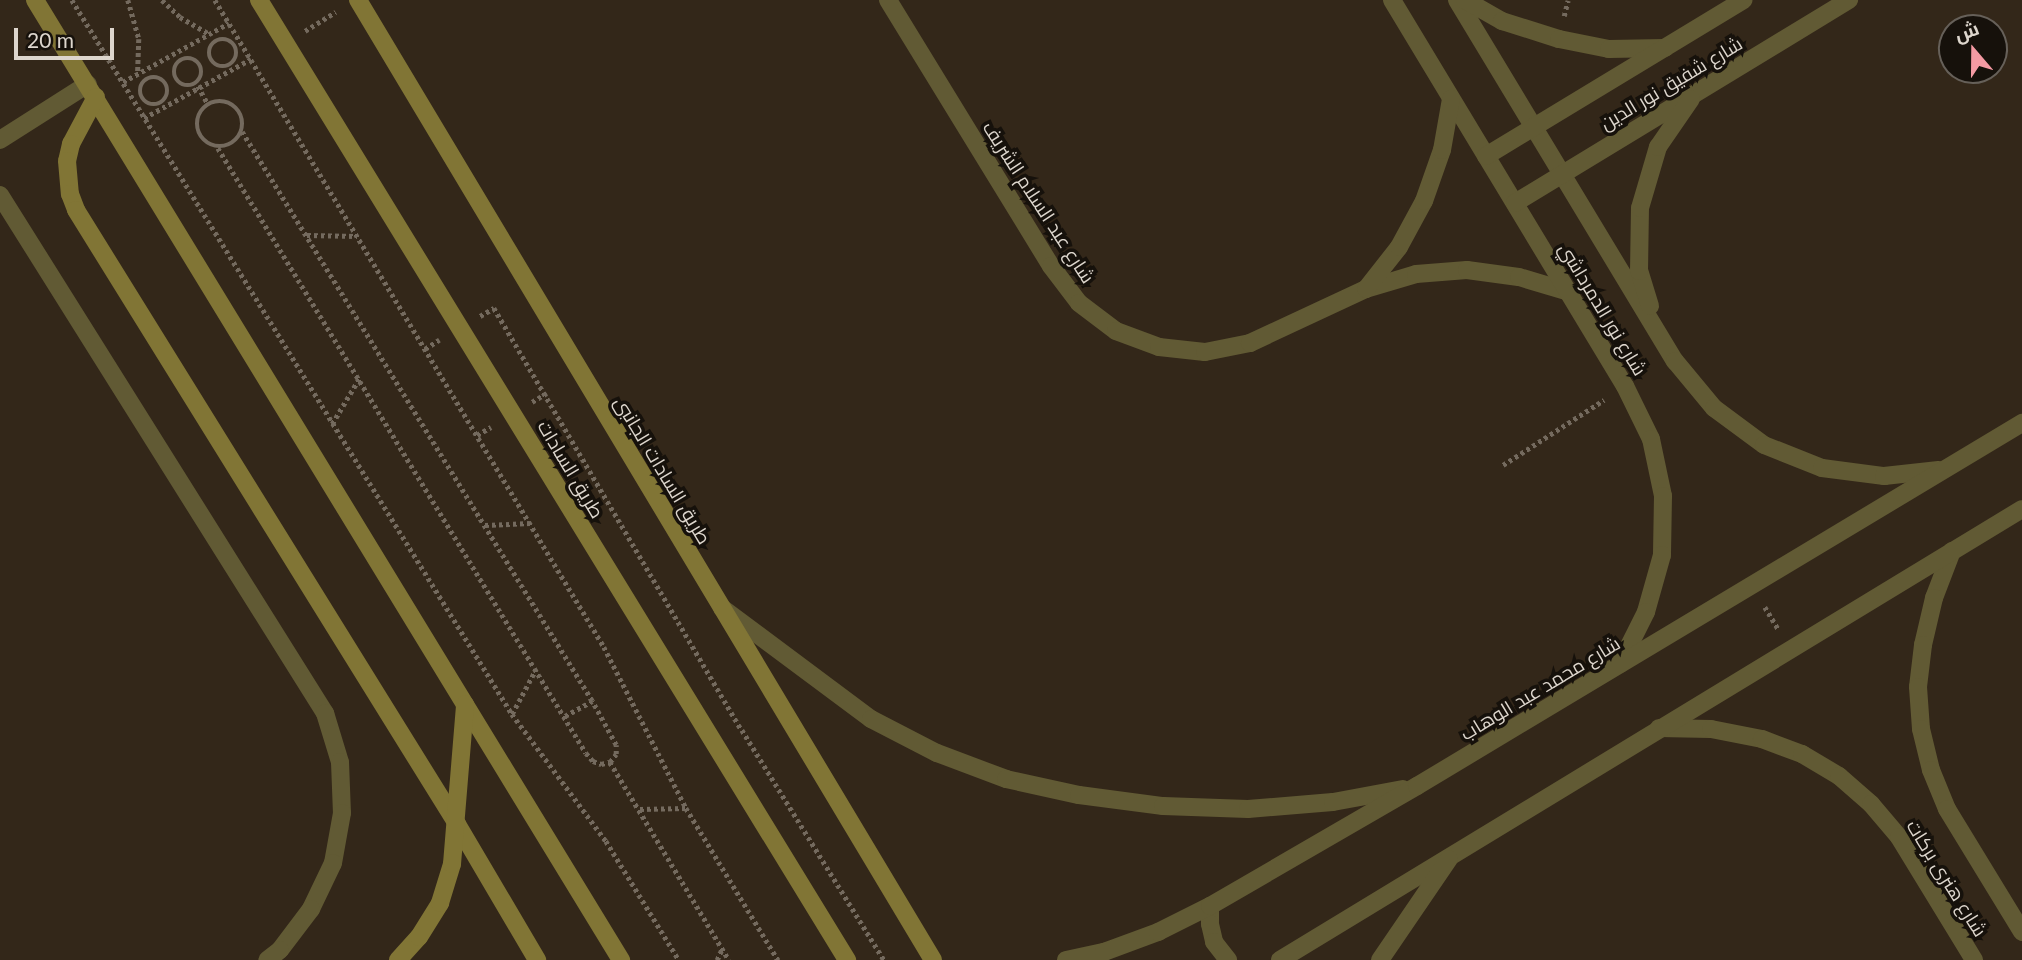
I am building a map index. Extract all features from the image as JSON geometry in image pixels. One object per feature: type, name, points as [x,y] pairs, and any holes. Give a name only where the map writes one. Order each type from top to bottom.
[{"type":"street","points":[[36,0],[621,960]]},
{"type":"street","name":"طريق السادات","points":[[259,0],[846,960]]},
{"type":"street","name":"طريق السادات الجانبى","points":[[358,0],[933,960]]},
{"type":"street","name":"شارع نور الدمرداشي","points":[[1392,0],[1625,386],[1651,439],[1663,496],[1662,555],[1646,612],[1619,666]]},
{"type":"street","name":"شارع نور الدمرداشي","points":[[1457,0],[1675,361],[1714,408],[1764,445],[1822,468],[1884,476],[1946,469]]},
{"type":"street","points":[[1465,0],[1502,21],[1559,40],[1609,49],[1665,48]]},
{"type":"street","name":"شارع شفيق نور الدين","points":[[1486,156],[1744,0]]},
{"type":"street","name":"شارع شفيق نور الدين","points":[[1515,203],[1849,0]]},
{"type":"street","name":"شارع عبد السلام الشريف","points":[[894,2],[1051,266],[1079,303],[1116,331],[1159,348],[1205,352],[1250,343],[1366,289],[1416,275],[1468,270],[1519,277],[1569,292]]},
{"type":"street","points":[[0,141],[92,90]]},
{"type":"street","points":[[92,90],[67,161],[67,178],[76,210],[457,824],[537,960]]},
{"type":"street","points":[[1658,332],[1639,271],[1640,208],[1658,147],[1694,94]]},
{"type":"street","name":"شارع عبد السلام الشريف","points":[[1366,289],[1399,247],[1424,201],[1442,150],[1451,99]]},
{"type":"street","points":[[0,195],[325,713],[340,762],[342,813],[333,863],[312,909],[280,950],[267,960]]},
{"type":"street","name":"شارع محمد عبد الوهاب","points":[[1066,960],[1104,952],[1147,936],[1210,906],[1619,666],[2022,423]]},
{"type":"street","points":[[1280,960],[1453,852],[2022,509]]},
{"type":"street","name":"شارع هنرى بركات","points":[[1952,551],[1934,598],[1923,645],[1918,687],[1921,729],[1931,770],[1947,809],[2020,926]]},
{"type":"street","points":[[719,605],[871,719],[937,753],[1006,779],[1079,795],[1163,806],[1248,809],[1333,802],[1417,786]]},
{"type":"street","points":[[398,960],[419,937],[440,902],[452,864],[465,705]]},
{"type":"street","name":"شارع هنرى بركات","points":[[1659,728],[1711,729],[1762,739],[1802,754],[1839,776],[1871,804],[1899,837],[1968,956]]},
{"type":"street","points":[[1380,960],[1453,852]]},
{"type":"street","points":[[1210,906],[1214,942],[1227,960]]},
{"type":"path","points":[[72,0],[512,714],[606,841],[679,960]]},
{"type":"path","points":[[128,0],[139,39],[138,74]]},
{"type":"path","points":[[162,0],[180,17],[209,34]]},
{"type":"path","points":[[215,0],[604,647],[686,808],[778,960]]},
{"type":"path","points":[[123,82],[229,23]]},
{"type":"path","points":[[219,40],[234,45],[237,56],[230,65],[218,66],[210,59],[210,47],[219,40]]},
{"type":"path","points":[[234,45],[240,41]]},
{"type":"path","points":[[176,52],[181,60]]},
{"type":"path","points":[[191,59],[200,65],[202,75],[197,86],[184,85],[176,79],[175,68],[181,60],[191,59]]},
{"type":"path","points":[[200,65],[210,59]]},
{"type":"path","points":[[144,118],[197,86],[251,59]]},
{"type":"path","points":[[142,99],[141,86],[145,81],[156,77],[166,84]]},
{"type":"path","points":[[166,84],[176,79]]},
{"type":"path","points":[[142,99],[152,105],[164,101],[167,96],[166,84]]},
{"type":"path","points":[[197,86],[208,104]]},
{"type":"path","points":[[135,102],[142,99]]},
{"type":"path","points":[[218,148],[233,144],[242,132],[243,122],[234,105],[225,101],[208,104],[200,111],[197,130],[201,139],[218,148],[593,761],[601,764],[610,762],[616,754],[616,746],[592,701],[242,132]]},
{"type":"path","points":[[306,235],[358,236]]},
{"type":"path","points":[[425,349],[494,308],[743,730],[884,960]]},
{"type":"path","points":[[332,424],[360,377]]},
{"type":"path","points":[[1503,465],[1625,386]]},
{"type":"path","points":[[484,525],[530,523]]},
{"type":"path","points":[[1752,585],[1790,649]]},
{"type":"path","points":[[512,714],[536,668]]},
{"type":"path","points":[[565,716],[592,701]]},
{"type":"path","points":[[610,762],[729,960]]},
{"type":"path","points":[[639,809],[686,808]]},
{"type":"path","points":[[716,960],[722,948]]}]
